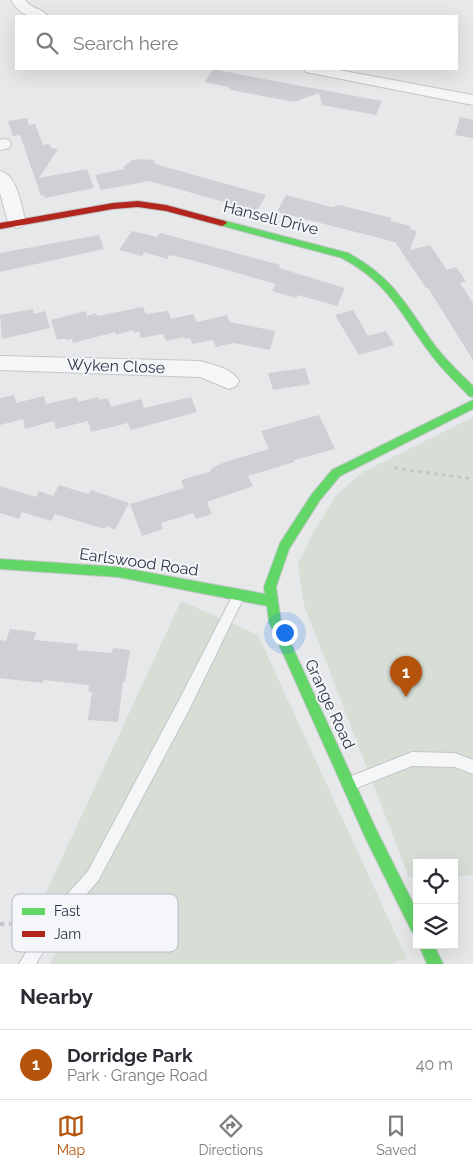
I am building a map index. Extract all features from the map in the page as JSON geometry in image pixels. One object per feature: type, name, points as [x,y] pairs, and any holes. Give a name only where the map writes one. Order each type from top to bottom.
[{"type":"street","points":[[18,0],[24,9],[35,15]]},
{"type":"street","points":[[316,70],[473,100]]},
{"type":"street","points":[[0,176],[5,182],[17,222]]},
{"type":"street","name":"Hansell Drive","points":[[0,226],[84,210],[138,204],[166,208],[320,247],[356,259],[389,283],[434,351],[473,393]]},
{"type":"street","name":"Wyken Close","points":[[0,363],[200,368],[215,373],[229,381]]},
{"type":"street","name":"Grange Road","points":[[413,919],[370,832],[275,622],[270,587],[284,547],[316,498],[336,473],[473,404]]},
{"type":"street","name":"Earlswood Road","points":[[0,564],[118,572],[272,601]]},
{"type":"street","points":[[428,949],[435,964]]},
{"type":"lane","points":[[77,894],[93,876],[184,707],[239,595]]},
{"type":"lane","points":[[349,784],[412,759],[455,760],[473,768]]},
{"type":"lane","points":[[27,964],[34,952]]},
{"type":"path","points":[[368,456],[398,469],[473,478]]},
{"type":"shaded area","points":[[473,417],[473,875],[458,876],[458,859],[413,859],[413,877],[409,877],[304,605],[298,564],[314,531],[337,494],[363,472]]},
{"type":"shaded area","points":[[181,601],[258,635],[407,959],[390,964],[50,964],[56,952],[178,952],[178,894],[45,894]]},
{"type":"building","points":[[212,70],[218,70],[382,101],[376,115],[322,105],[319,93],[294,102],[231,90],[228,87],[205,82]]},
{"type":"building","points":[[460,117],[473,120],[473,138],[455,135]]},
{"type":"building","points":[[27,118],[29,125],[35,124],[43,145],[49,144],[51,148],[58,149],[39,178],[87,169],[94,188],[45,198],[44,195],[41,196],[20,135],[13,136],[8,121]]},
{"type":"building","points":[[153,159],[155,164],[266,195],[257,211],[149,181],[101,190],[95,175],[124,169],[123,167],[132,160]]},
{"type":"building","points":[[286,195],[331,207],[339,205],[392,218],[390,221],[411,226],[410,229],[417,231],[410,250],[430,245],[447,270],[456,267],[466,281],[460,283],[473,303],[473,360],[428,288],[426,288],[395,242],[277,212]]},
{"type":"building","points":[[132,231],[157,237],[160,233],[210,246],[280,265],[279,268],[345,288],[337,306],[298,295],[296,298],[272,291],[276,284],[195,261],[170,255],[167,259],[144,252],[142,256],[119,250]]},
{"type":"building","points":[[99,235],[104,249],[0,272],[0,253]]},
{"type":"building","points":[[143,307],[146,314],[168,311],[171,319],[193,314],[197,322],[227,315],[230,322],[275,331],[270,350],[233,343],[216,347],[213,340],[193,344],[190,338],[184,339],[184,337],[166,341],[163,334],[141,338],[139,331],[134,333],[133,330],[116,335],[115,332],[73,343],[72,339],[57,340],[51,320],[86,311],[87,316],[96,313],[97,316]]},
{"type":"building","points":[[33,309],[34,314],[45,311],[50,328],[2,339],[0,315]]},
{"type":"building","points":[[353,310],[368,336],[386,331],[394,345],[359,355],[335,315]]},
{"type":"building","points":[[305,368],[310,384],[273,390],[268,373]]},
{"type":"building","points":[[14,395],[16,403],[44,396],[46,404],[77,397],[78,402],[98,397],[99,400],[108,398],[111,407],[141,399],[144,408],[191,397],[197,412],[131,430],[128,423],[91,432],[88,421],[56,429],[54,421],[25,429],[23,419],[0,425],[0,398]]},
{"type":"building","points":[[319,415],[335,449],[294,460],[294,462],[248,476],[253,486],[207,502],[212,514],[196,519],[193,513],[161,523],[163,529],[142,536],[130,504],[184,488],[181,480],[209,472],[212,468],[225,462],[269,449],[261,431]]},
{"type":"building","points":[[59,485],[88,494],[91,490],[129,503],[115,530],[107,526],[105,529],[55,514],[51,521],[22,512],[19,519],[0,513],[0,486],[36,497],[39,491],[53,496]]},
{"type":"building","points":[[10,629],[36,632],[34,640],[78,644],[77,650],[112,653],[113,648],[130,650],[125,682],[123,682],[118,722],[88,720],[92,692],[88,691],[89,685],[43,680],[43,683],[0,678],[0,640],[6,641]]},
{"type":"traffic: fast","points":[[222,223],[345,255],[362,264],[375,274],[396,296],[438,356],[473,393]]},
{"type":"traffic: fast","points":[[413,919],[370,832],[275,622],[270,587],[284,547],[316,497],[336,473],[473,404]]},
{"type":"traffic: fast","points":[[0,564],[118,572],[271,601]]},
{"type":"traffic: fast","points":[[428,949],[435,964]]},
{"type":"traffic: jam","points":[[0,226],[113,206],[138,204],[166,208],[222,223]]},
{"type":"place","name":"Dorridge Park","points":[[406,697]]}]
